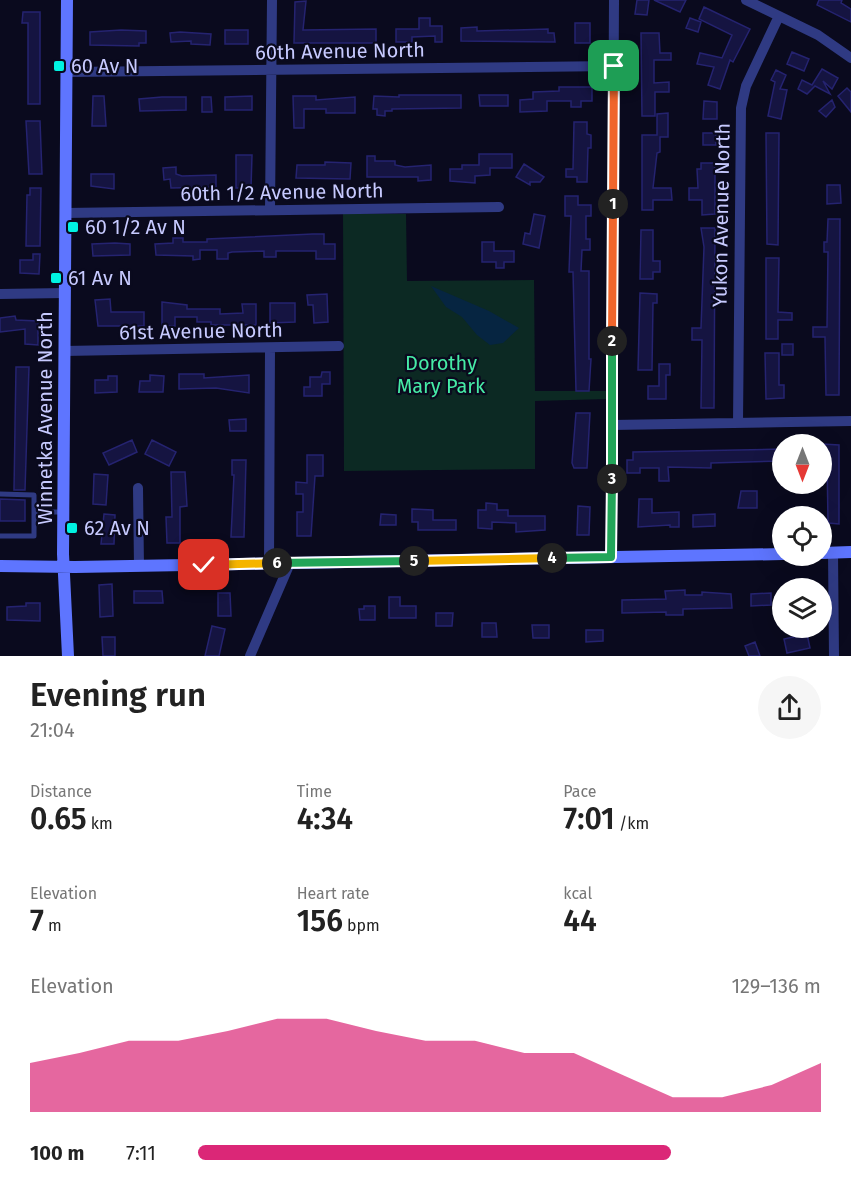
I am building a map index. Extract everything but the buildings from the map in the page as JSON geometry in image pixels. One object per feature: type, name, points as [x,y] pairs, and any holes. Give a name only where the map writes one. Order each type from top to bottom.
[{"type":"street","name":"Winnetka Avenue North","points":[[67,0],[63,567],[68,656]]},
{"type":"street","points":[[270,210],[272,0]]},
{"type":"street","points":[[611,557],[614,0]]},
{"type":"street","points":[[746,0],[818,35],[851,58]]},
{"type":"street","name":"Yukon Avenue North","points":[[738,423],[741,108],[746,86],[779,16]]},
{"type":"street","name":"60th Avenue North","points":[[67,72],[614,66]]},
{"type":"street","name":"60th 1/2 Avenue North","points":[[65,213],[499,207]]},
{"type":"street","points":[[0,294],[65,293]]},
{"type":"street","name":"61st Avenue North","points":[[64,351],[339,346]]},
{"type":"street","points":[[269,564],[270,348]]},
{"type":"street","points":[[612,425],[851,421]]},
{"type":"street","points":[[138,488],[139,566]]},
{"type":"street","points":[[832,553],[851,552]]},
{"type":"street","points":[[0,567],[772,554]]},
{"type":"street","points":[[250,656],[290,563]]},
{"type":"street","points":[[828,566],[834,656]]},
{"type":"lane","points":[[0,494],[34,495],[34,536],[0,536]]},
{"type":"lane","points":[[34,512],[63,512]]},
{"type":"green space","name":"Dorothy Mary Park","points":[[343,214],[406,214],[407,281],[534,280],[535,391],[607,391],[606,399],[535,401],[535,469],[344,471]]},
{"type":"water","points":[[431,286],[489,311],[519,328],[503,343],[490,345],[477,335],[462,317],[446,307]]},
{"type":"place","name":"60 Av N","points":[[59,66]]},
{"type":"place","name":"60 1/2 Av N","points":[[73,227]]},
{"type":"place","name":"61 Av N","points":[[56,278]]},
{"type":"place","name":"62 Av N","points":[[72,528]]},
{"type":"route","points":[[204,565],[611,557],[614,66]]}]
